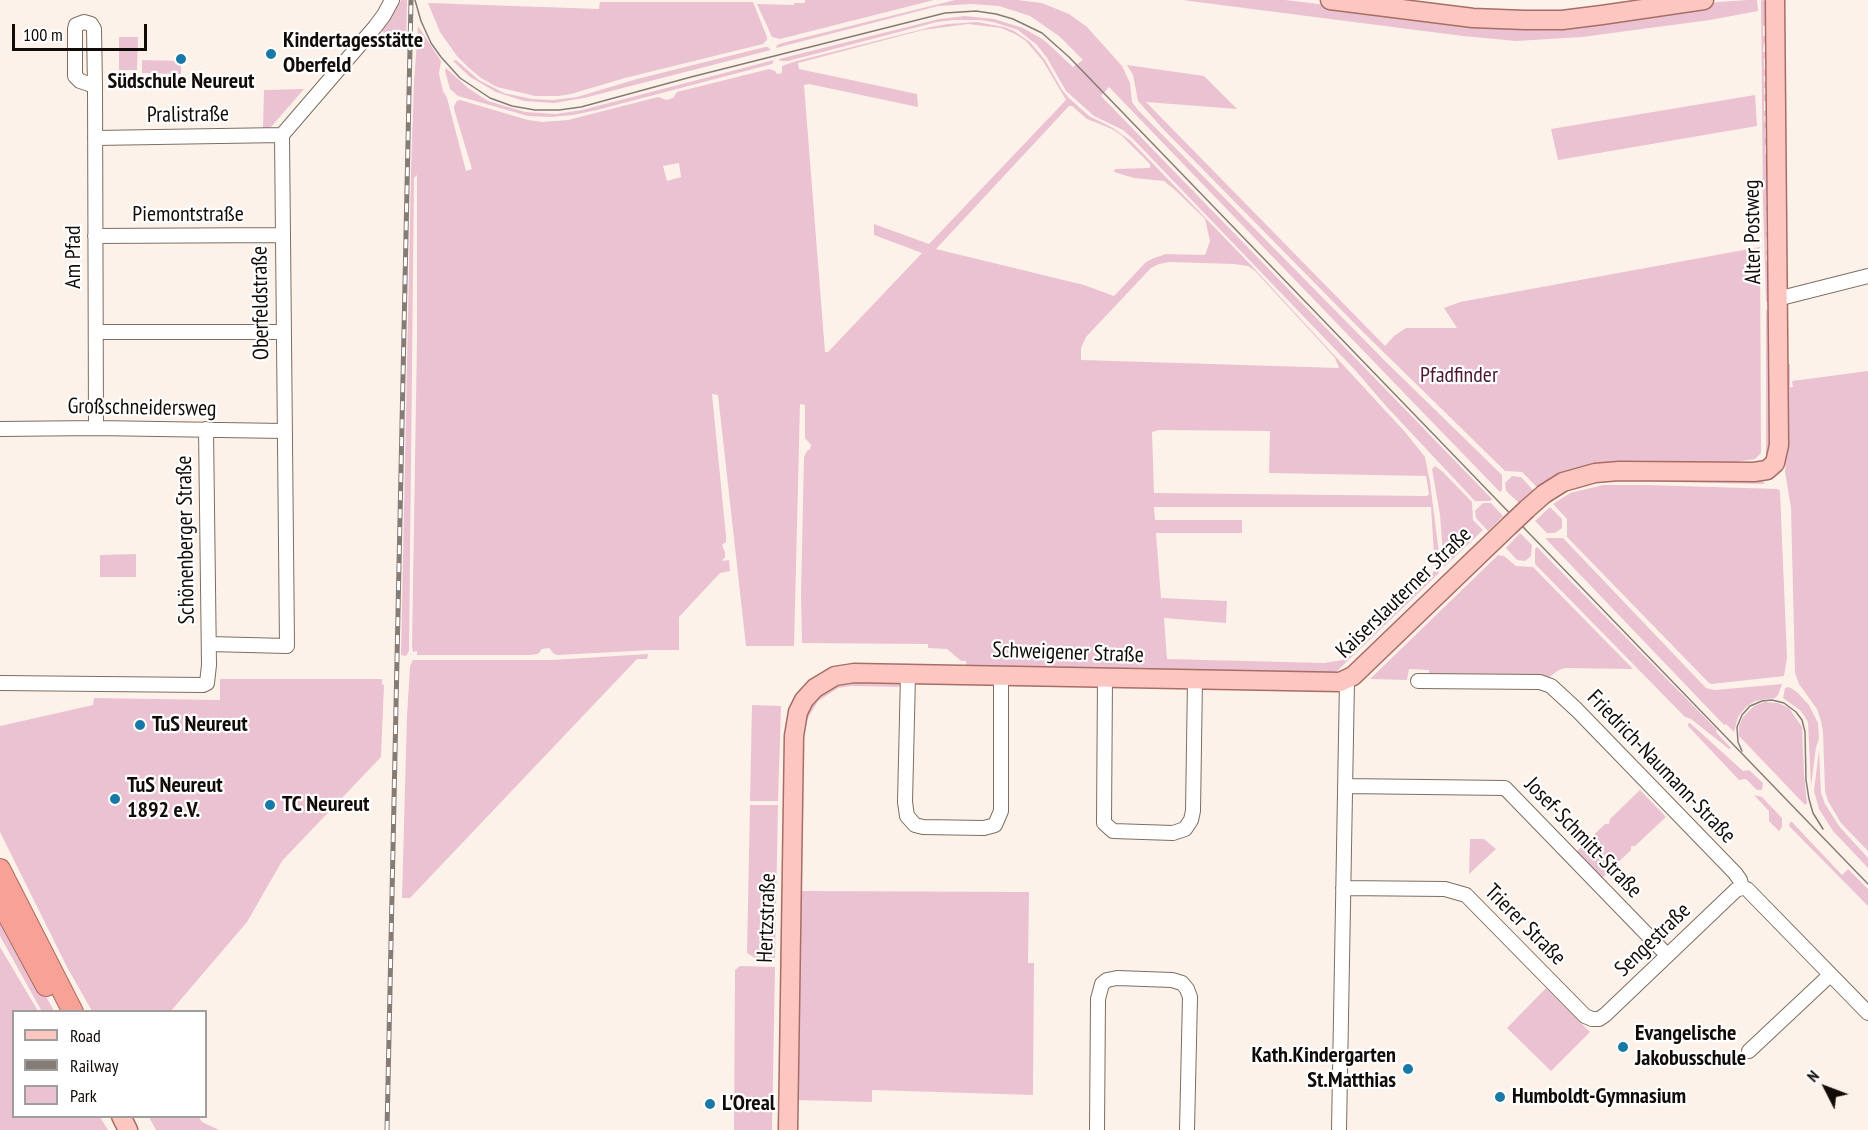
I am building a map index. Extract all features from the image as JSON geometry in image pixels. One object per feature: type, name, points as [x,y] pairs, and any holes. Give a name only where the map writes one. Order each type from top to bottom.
[{"type":"highway","points":[[0,869],[72,1010]]},
{"type":"highway","points":[[0,901],[59,1010]]},
{"type":"main road","points":[[1330,0],[1473,18],[1525,21],[1562,20],[1704,0]]},
{"type":"main road","name":"Alter Postweg","points":[[1774,464],[1779,445],[1775,0]]},
{"type":"main road","name":"Kaiserslauterner Straße","points":[[1347,680],[1527,509],[1544,494],[1563,482],[1595,473],[1619,471],[1754,472],[1767,470],[1774,464]]},
{"type":"main road","name":"Schweigener Straße","points":[[800,708],[815,688],[835,676],[854,674],[1333,682],[1347,680]]},
{"type":"main road","name":"Hertzstraße","points":[[788,1130],[794,736],[796,718],[800,708]]},
{"type":"street","points":[[282,135],[375,27],[392,0]]},
{"type":"street","name":"Am Pfad","points":[[95,86],[96,428]]},
{"type":"street","name":"Pralistraße","points":[[95,138],[282,135]]},
{"type":"street","name":"Oberfeldstraße","points":[[282,135],[287,646]]},
{"type":"street","name":"Piemontstraße","points":[[95,236],[282,235]]},
{"type":"street","points":[[1777,299],[1868,276]]},
{"type":"street","points":[[96,332],[283,332]]},
{"type":"street","name":"Großschneidersweg","points":[[0,429],[284,431]]},
{"type":"street","name":"Schönenberger Straße","points":[[206,429],[208,644],[287,646]]},
{"type":"street","points":[[0,683],[203,685],[208,679],[208,644]]},
{"type":"street","points":[[908,675],[905,802],[907,816],[915,825],[923,827],[984,828],[995,825],[1001,811],[1001,675]]},
{"type":"street","points":[[1105,678],[1104,823],[1113,831],[1173,833],[1185,829],[1191,820],[1195,680]]},
{"type":"street","name":"Kaiserslauterner Straße","points":[[1339,1130],[1347,680]]},
{"type":"street","name":"Friedrich-Naumann-Straße","points":[[1418,681],[1540,682],[1551,686],[1735,873],[1742,888],[1748,889],[1868,1013]]},
{"type":"street","name":"Josef-Schmitt-Straße","points":[[1345,786],[1505,788],[1667,955]]},
{"type":"street","name":"Trierer Straße","points":[[1343,888],[1445,889],[1466,895],[1585,1016],[1592,1019]]},
{"type":"street","name":"Sengestraße","points":[[1592,1019],[1605,1015],[1736,890],[1742,888]]},
{"type":"street","points":[[1749,1051],[1830,975]]},
{"type":"street","points":[[1097,1130],[1098,999],[1102,984],[1107,980],[1117,978],[1172,980],[1182,983],[1190,997],[1187,1130]]},
{"type":"green space","points":[[401,0],[407,0],[406,48],[400,47],[381,30],[391,19]]},
{"type":"green space","points":[[805,0],[934,0],[780,39],[772,37],[757,4],[794,5],[794,3],[805,3]]},
{"type":"green space","points":[[955,0],[1018,0],[1042,3],[1069,14],[1087,27],[1122,66],[1130,83],[1132,102],[1138,110],[1386,362],[1502,475],[1502,490],[1500,492],[1109,87],[1101,96],[1492,499],[1475,501],[1355,370],[1133,139],[1123,130],[1094,116],[1066,91],[1037,45],[1018,30],[980,20],[937,22],[788,61],[779,59],[939,19],[965,16],[994,19],[1023,28],[1044,40],[1073,67],[1083,60],[1059,36],[1030,16],[999,6],[971,4],[938,6],[776,48],[782,43]]},
{"type":"green space","points":[[1182,0],[1285,0],[1445,19],[1597,21],[1718,2],[1748,0],[1757,0],[1758,11],[1710,20],[1582,37],[1516,41]]},
{"type":"green space","points":[[1761,0],[1767,1],[1771,26],[1763,26],[1763,36],[1771,36],[1771,42],[1764,43],[1763,52],[1771,52],[1771,58],[1764,59],[1764,69],[1771,68],[1771,75],[1764,76],[1764,82],[1771,82],[1771,87],[1764,88],[1764,94],[1772,94],[1772,101],[1764,101],[1764,111],[1772,111],[1772,116],[1764,116],[1765,123],[1772,123],[1772,128],[1765,128],[1765,138],[1772,138],[1772,144],[1765,145],[1765,154],[1772,154],[1772,195],[1766,196],[1766,206],[1773,206],[1773,210],[1766,211],[1766,232],[1773,232],[1773,237],[1766,237],[1766,250],[1773,250],[1773,254],[1766,255],[1766,261],[1770,261],[1774,298],[1766,302],[1763,202]]},
{"type":"green space","points":[[600,2],[753,2],[767,40],[763,44],[625,78],[571,94],[535,96],[497,87],[469,68],[457,56],[440,32],[428,3],[599,9]]},
{"type":"green space","points":[[977,22],[1004,27],[1030,42],[1045,60],[1069,98],[1089,116],[1113,128],[1131,141],[1250,264],[1405,432],[1425,457],[1439,553],[1439,573],[1336,672],[1326,674],[967,668],[966,661],[961,661],[947,649],[928,648],[928,644],[802,643],[804,457],[811,445],[805,438],[805,405],[800,404],[794,646],[746,646],[718,395],[712,394],[726,536],[726,542],[722,545],[725,557],[722,561],[729,560],[730,571],[720,573],[679,617],[679,650],[558,655],[549,648],[542,649],[538,654],[530,655],[417,655],[417,651],[413,652],[412,647],[417,175],[414,178],[409,651],[406,656],[401,655],[411,171],[418,26],[441,61],[439,74],[466,171],[472,169],[454,109],[457,101],[460,100],[528,120],[542,122],[568,120],[658,97],[667,100],[673,98],[677,92],[769,69],[777,74],[782,73],[782,66],[793,62],[931,27]],"holes":[[[968,24],[1001,28],[1026,41],[1043,61],[1066,100],[929,244],[874,224],[874,235],[922,253],[828,352],[825,352],[804,85],[809,84],[918,107],[917,94],[799,69],[798,63],[923,30]],[[1069,106],[1087,119],[1121,135],[1150,164],[1150,168],[1115,169],[1114,172],[1134,178],[1164,181],[1205,219],[1210,241],[1205,255],[1166,254],[1146,262],[1114,296],[1084,285],[936,249]],[[679,163],[681,177],[667,181],[663,166]],[[1169,262],[1248,266],[1335,358],[1339,368],[1081,360],[1081,348],[1086,337],[1151,268]],[[1159,430],[1270,431],[1269,473],[1426,476],[1429,494],[1427,496],[1154,493],[1152,432]],[[1154,507],[1431,507],[1435,569],[1431,576],[1355,653],[1343,660],[1324,663],[1167,659],[1164,618],[1226,623],[1227,601],[1161,598],[1156,533],[1242,533],[1242,520],[1155,520]]]},
{"type":"green space","points":[[119,37],[138,37],[137,70],[119,70]]},
{"type":"green space","points":[[765,47],[771,50],[584,98],[554,103],[524,101],[496,92],[470,77],[453,61],[456,60],[479,80],[504,93],[532,99],[553,100],[577,97],[637,79]]},
{"type":"green space","points":[[142,60],[181,61],[181,74],[142,73]]},
{"type":"green space","points":[[774,60],[772,64],[597,110],[550,117],[528,116],[458,96],[450,89],[445,71],[446,68],[468,88],[488,101],[525,112],[556,114],[582,110]]},
{"type":"green space","name":"Pfadfinder","points":[[1127,65],[1204,76],[1237,109],[1146,102],[1385,346],[1406,328],[1457,328],[1444,308],[1460,302],[1760,247],[1761,453],[1755,459],[1729,463],[1594,463],[1565,471],[1537,487],[1522,472],[1505,471],[1363,332],[1163,129],[1138,101],[1133,75]]},
{"type":"green space","points":[[304,89],[271,127],[263,128],[264,90]]},
{"type":"green space","points":[[1755,95],[1757,126],[1558,160],[1551,129]]},
{"type":"green space","points":[[1773,307],[1775,438],[1766,459],[1766,311]]},
{"type":"green space","points":[[1783,364],[1790,364],[1790,387],[1793,387],[1792,381],[1868,371],[1868,851],[1841,823],[1828,801],[1825,791],[1821,721],[1817,709],[1799,684],[1795,673],[1791,508],[1785,472],[1787,449]]},
{"type":"green space","points":[[1435,466],[1472,502],[1473,520],[1483,530],[1444,567],[1440,515],[1432,469]]},
{"type":"green space","points":[[1512,476],[1521,477],[1533,490],[1519,503],[1506,491],[1505,483]]},
{"type":"green space","points":[[1763,479],[1764,484],[1593,482],[1595,480]]},
{"type":"green space","points":[[1603,485],[1778,489],[1780,491],[1787,658],[1784,676],[1709,683],[1567,537],[1567,519],[1553,504],[1570,493]]},
{"type":"green space","points":[[1483,503],[1491,503],[1503,516],[1488,531],[1476,518],[1475,511]]},
{"type":"green space","points":[[1550,507],[1562,519],[1562,528],[1555,533],[1547,533],[1535,521]]},
{"type":"green space","points":[[1520,533],[1532,545],[1531,556],[1525,561],[1517,560],[1506,548]]},
{"type":"green space","points":[[1547,538],[1563,538],[1706,688],[1715,690],[1782,684],[1778,695],[1775,698],[1755,701],[1746,707],[1738,717],[1734,732],[1726,724],[1724,725]]},
{"type":"green space","points":[[1537,547],[1717,730],[1716,732],[1731,748],[1729,749],[1691,719],[1685,717],[1535,564]]},
{"type":"green space","points":[[136,554],[136,577],[100,577],[100,555]]},
{"type":"green space","points":[[1498,555],[1504,556],[1516,566],[1533,567],[1633,669],[1565,668],[1548,678],[1429,675],[1429,670],[1409,669],[1407,680],[1370,679]]},
{"type":"green space","points":[[1486,559],[1488,560],[1364,679],[1359,678]]},
{"type":"green space","points":[[648,654],[647,659],[637,659],[410,898],[402,898],[407,716],[410,666],[413,660],[552,660]]},
{"type":"green space","points":[[220,679],[382,679],[384,685],[381,757],[282,861],[247,922],[172,1010],[91,1010],[67,967],[0,832],[0,726],[93,705],[94,698],[220,700]]},
{"type":"green space","points":[[834,680],[901,682],[904,687],[851,686],[838,688],[818,701],[801,730],[801,717]]},
{"type":"green space","points":[[1789,687],[1809,705],[1818,723],[1819,739],[1811,786],[1808,722],[1801,711],[1783,698],[1785,688]]},
{"type":"green space","points":[[1764,702],[1778,703],[1789,708],[1802,727],[1807,803],[1805,805],[1739,736],[1739,726],[1743,717],[1754,706]]},
{"type":"green space","points":[[752,705],[781,706],[778,801],[750,801]]},
{"type":"green space","points":[[1690,723],[1743,771],[1749,770],[1763,783],[1762,790],[1757,790],[1746,779],[1739,780],[1688,726]]},
{"type":"green space","points":[[1819,750],[1821,793],[1825,804],[1839,826],[1868,858],[1868,868],[1833,831],[1819,809],[1814,791]]},
{"type":"green space","points":[[1640,790],[1666,817],[1635,846],[1631,846],[1631,850],[1601,879],[1575,853],[1605,824],[1609,824],[1610,819]]},
{"type":"green space","points":[[1754,795],[1762,797],[1782,818],[1782,827],[1779,831],[1769,821],[1769,811]]},
{"type":"green space","points":[[750,805],[778,805],[775,958],[755,958],[747,953]]},
{"type":"green space","points":[[1790,822],[1842,875],[1848,869],[1868,889],[1868,906],[1789,826]]},
{"type":"green space","points":[[1470,839],[1484,839],[1496,849],[1469,874]]},
{"type":"green space","points":[[800,891],[1029,892],[1028,963],[1034,963],[1033,1095],[872,1090],[872,1102],[796,1100]]},
{"type":"green space","points":[[0,919],[53,1010],[41,1010],[0,936]]},
{"type":"green space","points":[[0,947],[37,1010],[12,1010],[12,1118],[101,1118],[108,1130],[0,1130]]},
{"type":"green space","points":[[740,966],[775,967],[772,1130],[734,1130],[735,970]]},
{"type":"green space","points":[[1546,988],[1590,1032],[1551,1071],[1507,1028]]},
{"type":"green space","points":[[150,1118],[200,1118],[202,1122],[219,1130],[156,1130]]},
{"type":"tram line","points":[[415,0],[431,43],[460,78],[490,98],[512,106],[535,110],[581,107],[945,13],[976,11],[996,14],[1013,19],[1042,33],[1069,57],[1868,884]]},
{"type":"tram line","points":[[1742,751],[1738,742],[1737,727],[1742,715],[1750,706],[1772,700],[1784,703],[1796,712],[1802,720],[1805,732],[1806,780],[1809,799],[1813,813],[1823,829]]},
{"type":"railway","points":[[387,1130],[411,0]]},
{"type":"place","name":"Kindertagesstätte Oberfeld","points":[[271,54]]},
{"type":"place","name":"Südschule Neureut","points":[[181,59]]},
{"type":"place","name":"TuS Neureut","points":[[140,725]]},
{"type":"place","name":"TuS Neureut 1892 e.V.","points":[[115,799]]},
{"type":"place","name":"TC Neureut","points":[[270,805]]},
{"type":"place","name":"Evangelische Jakobusschule","points":[[1623,1047]]},
{"type":"place","name":"Kath.Kindergarten St.Matthias","points":[[1408,1069]]},
{"type":"place","name":"Humboldt-Gymnasium","points":[[1500,1097]]},
{"type":"place","name":"L'Oreal","points":[[710,1104]]}]
